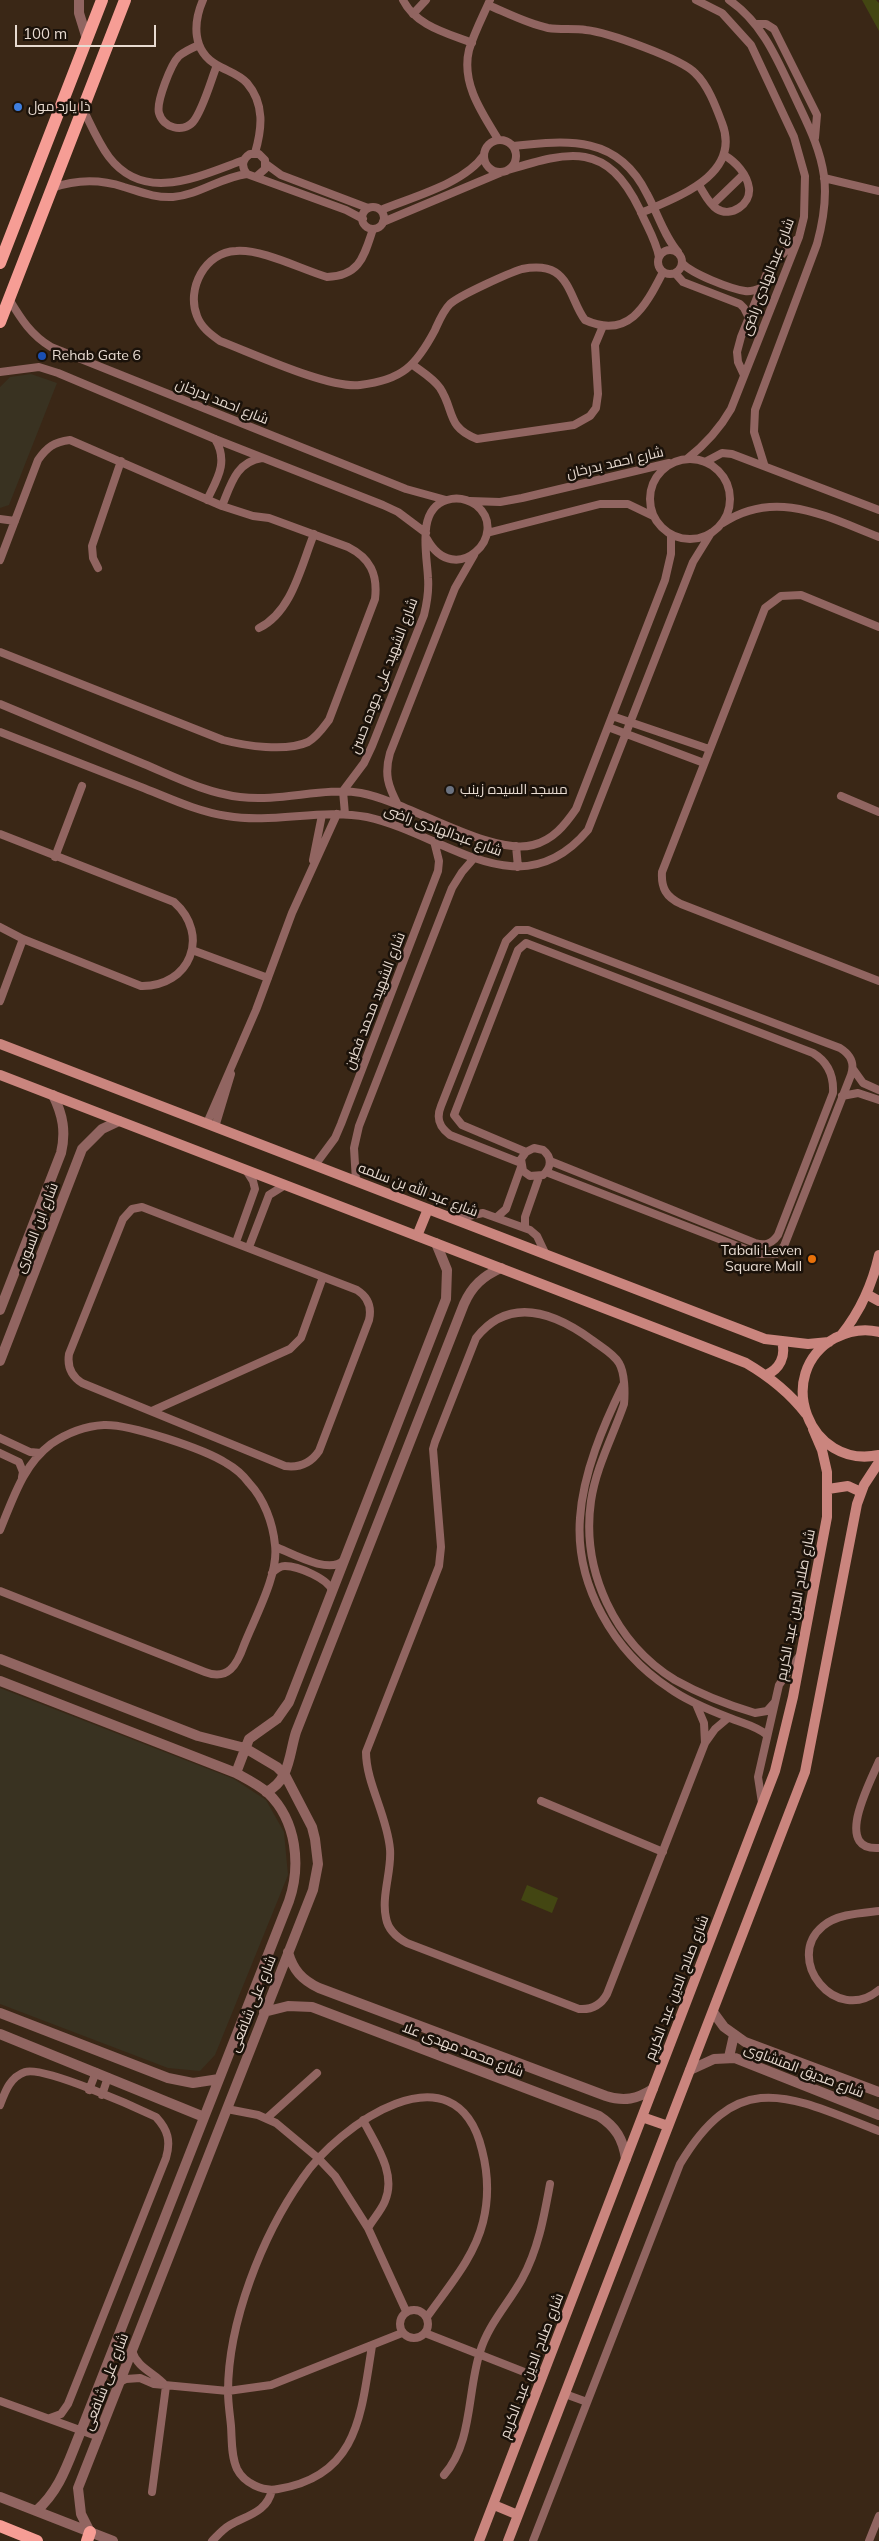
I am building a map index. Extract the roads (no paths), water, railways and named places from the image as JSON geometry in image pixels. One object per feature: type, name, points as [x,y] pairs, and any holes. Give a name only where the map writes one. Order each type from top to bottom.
[{"type":"main road","points":[[0,263],[4,239],[102,0]]},
{"type":"main road","points":[[0,322],[125,0]]},
{"type":"main road","name":"شارع عبد الله بن سلمه","points":[[0,1044],[765,1338],[782,1342],[808,1344],[829,1342]]},
{"type":"main road","points":[[0,1075],[746,1363],[766,1375],[792,1397],[806,1414]]},
{"type":"main road","points":[[417,1236],[428,1209]]},
{"type":"main road","points":[[842,1334],[856,1316],[868,1295],[879,1255]]},
{"type":"main road","points":[[868,1295],[879,1301]]},
{"type":"main road","points":[[806,1414],[802,1398],[806,1374],[817,1353],[842,1334],[857,1330],[879,1332]]},
{"type":"main road","points":[[766,1375],[774,1371],[780,1363],[784,1353],[782,1342]]},
{"type":"main road","name":"شارع صلاح الدين عبد الكريم","points":[[479,2541],[762,1805],[782,1743],[827,1517],[828,1489],[822,1450],[806,1414]]},
{"type":"main road","points":[[813,1429],[824,1442],[838,1451],[854,1456],[879,1455]]},
{"type":"main road","points":[[508,2541],[805,1772],[853,1524],[861,1492],[879,1462]]},
{"type":"main road","points":[[828,1489],[848,1486],[861,1492]]},
{"type":"main road","points":[[642,2117],[668,2126]]},
{"type":"main road","points":[[494,2504],[518,2515]]},
{"type":"main road","points":[[0,2526],[11,2537],[38,2541]]},
{"type":"street","points":[[79,0],[79,13],[87,39]]},
{"type":"street","points":[[203,0],[195,23],[199,45],[205,55],[217,65],[237,75],[247,83],[254,94],[261,119],[261,132],[255,153]]},
{"type":"street","points":[[403,0],[412,14],[432,28],[472,43]]},
{"type":"street","points":[[412,14],[426,0]]},
{"type":"street","name":"شارع عبدالهادى راضى","points":[[687,459],[708,443],[721,427],[744,375],[799,237],[804,217],[806,183],[801,156],[794,137],[751,45],[722,13],[696,0]]},
{"type":"street","points":[[729,0],[756,24],[771,45],[815,138],[824,178],[824,208],[817,244],[755,410],[754,432],[764,464]]},
{"type":"street","points":[[498,139],[473,93],[468,66],[472,43],[489,3],[544,26],[585,30],[608,35],[690,68],[700,78],[718,114],[724,130],[724,155],[716,170],[699,184],[641,213]]},
{"type":"street","points":[[756,24],[770,26],[778,37],[817,115],[815,138]]},
{"type":"street","points":[[199,45],[180,56],[171,70],[158,108],[162,120],[166,124],[178,128],[190,125],[194,120],[217,65]]},
{"type":"street","points":[[83,109],[103,148],[120,169],[141,179],[154,183],[172,184],[244,160],[250,154],[255,153],[262,156],[266,164],[281,174],[368,208],[374,207],[381,210],[384,216],[383,222]]},
{"type":"street","points":[[381,210],[462,176],[478,163],[484,155],[488,144],[498,139],[509,142],[513,146],[516,157],[515,162],[505,171],[491,170],[487,166],[484,155]]},
{"type":"street","points":[[513,146],[576,142],[600,148],[618,158],[632,171],[643,186],[678,252],[682,264],[692,271],[745,291],[761,288]]},
{"type":"street","points":[[699,184],[713,204],[724,212],[739,208],[749,190],[738,165],[724,155]]},
{"type":"street","points":[[52,188],[93,180],[160,197],[187,195],[228,178],[247,174],[257,176],[346,210],[363,220],[366,226],[373,229],[379,227],[383,222],[505,171],[554,156],[586,157],[600,162],[619,176],[633,195],[659,256],[658,265],[663,272],[675,273],[683,282],[740,304],[749,318]]},
{"type":"street","points":[[244,160],[244,170],[247,174]]},
{"type":"street","points":[[257,176],[265,169],[266,164]]},
{"type":"street","points":[[114,184],[120,169]]},
{"type":"street","points":[[713,204],[743,175]]},
{"type":"street","points":[[824,178],[879,191]]},
{"type":"street","points":[[136,191],[141,179]]},
{"type":"street","points":[[363,220],[368,208]]},
{"type":"street","points":[[373,229],[358,265],[350,272],[339,277],[327,277],[251,251],[234,251],[218,256],[204,267],[196,282],[193,299],[197,316],[206,331],[220,341],[326,381],[345,386],[390,378],[413,365],[424,351],[449,305],[520,270],[535,267],[546,268],[556,273],[563,280],[585,320],[603,326],[614,325],[634,318],[649,299],[663,272]]},
{"type":"street","points":[[744,375],[738,362],[737,352],[749,318],[772,263],[799,237]]},
{"type":"street","points":[[659,256],[670,250],[678,252]]},
{"type":"street","points":[[675,273],[682,264]]},
{"type":"street","name":"شارع احمد بدرخان","points":[[9,299],[26,327],[38,339],[52,347],[406,489],[446,500]]},
{"type":"street","points":[[413,365],[438,386],[453,422],[468,435],[477,439],[574,425],[583,422],[596,408],[598,394],[595,345],[603,326]]},
{"type":"street","points":[[0,372],[39,367],[58,373],[215,439],[383,505],[405,517],[426,536],[432,549],[441,556],[452,560],[464,559],[474,554]]},
{"type":"street","points":[[207,500],[223,460],[221,449],[215,439]]},
{"type":"street","points":[[0,560],[2,544],[15,521],[38,460],[46,449],[57,442],[70,440],[222,506],[253,516],[269,518],[359,553],[368,562],[374,573],[377,586],[375,599],[329,720],[321,731],[309,741],[294,747],[250,746],[224,740],[0,652]]},
{"type":"street","points":[[704,462],[722,453],[732,454],[764,464],[879,510]]},
{"type":"street","points":[[222,506],[235,474],[242,465],[251,460],[262,458]]},
{"type":"street","points":[[720,526],[726,515],[729,502],[728,490],[720,473],[704,462],[687,459],[676,461],[665,468],[656,478],[651,490],[650,503],[653,516],[664,530],[671,534],[691,539],[711,533],[736,514],[758,508],[781,506],[804,508],[879,537]]},
{"type":"street","points":[[98,568],[93,558],[92,546],[121,461]]},
{"type":"street","name":"شارع احمد بدرخان","points":[[470,501],[500,502],[522,498],[676,461]]},
{"type":"street","points":[[389,823],[394,818],[398,805],[387,781],[386,766],[390,753],[455,588],[474,554],[483,545],[487,533],[486,520],[480,509],[470,501],[458,498],[446,500],[434,507],[430,513],[427,519],[426,536]]},
{"type":"street","points":[[487,533],[607,503],[628,504],[653,516]]},
{"type":"street","points":[[1,521],[15,521]]},
{"type":"street","name":"شارع عبدالهادى راضى","points":[[0,732],[206,811],[245,819],[341,814],[389,823],[489,863],[518,867],[549,862],[564,854],[588,830],[632,722],[693,562],[711,533]]},
{"type":"street","points":[[259,628],[269,623],[284,606],[314,534]]},
{"type":"street","name":"شارع عبدالهادى راضى","points":[[0,704],[216,792],[262,799],[343,792],[380,798],[476,837],[516,846],[534,845],[551,837],[566,825],[576,809],[665,580],[671,554],[671,534]]},
{"type":"street","name":"شارع الشهيد على جوده حسن","points":[[343,792],[364,763],[372,746],[424,615],[428,597],[426,536]]},
{"type":"street","points":[[879,627],[801,595],[786,595],[772,601],[761,617],[662,872],[661,882],[665,892],[672,900],[879,982]]},
{"type":"street","points":[[612,716],[709,749]]},
{"type":"street","points":[[608,727],[704,763]]},
{"type":"street","points":[[55,857],[82,786]]},
{"type":"street","points":[[211,1125],[226,1096],[233,1064],[312,867],[341,814],[343,792]]},
{"type":"street","points":[[841,796],[879,812]]},
{"type":"street","points":[[312,867],[322,815]]},
{"type":"street","points":[[0,834],[174,902],[184,911],[191,923],[194,936],[192,950],[183,968],[168,982],[154,986],[141,986],[23,939],[0,927]]},
{"type":"street","name":"شارع الشهيد محمد فطين","points":[[315,1165],[335,1138],[341,1124],[438,871],[438,850],[434,841]]},
{"type":"street","points":[[516,846],[518,867]]},
{"type":"street","points":[[356,1181],[354,1148],[359,1126],[452,888],[462,872],[475,857]]},
{"type":"street","points":[[853,1069],[780,1251],[770,1255],[758,1254],[543,1174],[526,1174],[521,1165],[450,1135],[440,1126],[438,1112],[509,936],[522,929],[840,1048],[850,1056],[853,1069],[862,1083],[879,1090]]},
{"type":"street","points":[[0,1000],[23,939]]},
{"type":"street","points":[[497,1217],[506,1209],[526,1152],[534,1148],[543,1150],[550,1161],[703,1223],[761,1245],[766,1245],[775,1239],[833,1093],[830,1069],[819,1057],[703,1010],[526,943],[518,950],[454,1110],[455,1119],[462,1125],[526,1152]]},
{"type":"street","points":[[192,950],[268,978]]},
{"type":"street","points":[[703,1010],[707,998]]},
{"type":"street","points":[[477,1013],[490,1018]]},
{"type":"street","points":[[468,1037],[481,1042]]},
{"type":"street","points":[[833,1093],[843,1097],[858,1093],[879,1100]]},
{"type":"street","name":"شارع ابن السورى","points":[[0,1310],[64,1142],[63,1118],[53,1095]]},
{"type":"street","name":"شارع ابن السورى","points":[[0,1360],[82,1149],[102,1129],[119,1121]]},
{"type":"street","points":[[526,1228],[524,1217],[550,1161]]},
{"type":"street","points":[[236,1242],[255,1189],[254,1182],[245,1169]]},
{"type":"street","points":[[249,1248],[269,1195],[285,1185]]},
{"type":"street","points":[[147,1207],[236,1242],[362,1294],[369,1303],[371,1314],[319,1451],[310,1461],[298,1466],[285,1466],[82,1383],[71,1374],[69,1367],[69,1354],[125,1216],[132,1209],[147,1207]]},
{"type":"street","points":[[454,1219],[483,1213],[526,1228],[537,1236],[546,1255]]},
{"type":"street","points":[[700,1231],[703,1223]]},
{"type":"street","points":[[236,1773],[249,1739],[270,1726],[284,1712],[446,1299],[447,1270],[436,1243]]},
{"type":"street","points":[[266,1792],[277,1785],[285,1774],[296,1732],[464,1304],[478,1282],[501,1268]]},
{"type":"street","points":[[152,1411],[294,1346],[302,1334],[323,1277]]},
{"type":"street","points":[[12,1281],[28,1288]]},
{"type":"street","points":[[728,1718],[716,1729],[706,1743],[607,1994],[604,2000],[593,2008],[579,2009],[407,1943],[394,1934],[384,1911],[390,1868],[389,1835],[366,1760],[368,1744],[439,1566],[441,1547],[433,1449],[476,1338],[486,1325],[499,1316],[515,1312],[548,1316],[579,1331],[613,1356],[621,1367],[624,1404],[598,1470],[591,1502],[591,1552],[600,1586],[614,1617],[634,1645],[660,1669],[689,1688],[713,1698],[760,1714],[767,1712],[775,1702]]},
{"type":"street","points":[[623,1385],[590,1469],[582,1502],[579,1532],[583,1563],[592,1593],[606,1621],[623,1647],[644,1670],[696,1704],[768,1735]]},
{"type":"street","points":[[0,1530],[22,1477],[41,1453],[64,1436],[77,1430],[105,1425],[133,1428],[212,1456],[239,1472],[260,1496],[266,1510],[276,1547],[272,1573],[239,1659],[229,1672],[221,1675],[205,1672],[0,1591]]},
{"type":"street","points":[[0,1438],[30,1452],[41,1453]]},
{"type":"street","points":[[0,1453],[19,1462],[22,1477]]},
{"type":"street","points":[[582,1502],[591,1502]]},
{"type":"street","points":[[276,1547],[330,1567],[340,1564],[344,1560]]},
{"type":"street","points":[[295,1569],[300,1556]]},
{"type":"street","points":[[272,1573],[285,1566],[295,1569],[324,1579],[332,1591]]},
{"type":"street","points":[[762,1805],[758,1777],[775,1702],[781,1680],[800,1655]]},
{"type":"street","name":"شارع على شافعى","points":[[0,1659],[198,1736],[245,1748],[270,1762],[285,1774],[312,1827],[318,1858],[313,1890],[78,2488],[81,2514],[88,2537]]},
{"type":"street","name":"شارع على شافعى","points":[[0,1681],[236,1773],[266,1792],[288,1825],[296,1856],[296,1874],[289,1902],[81,2430],[60,2480],[45,2503],[36,2511]]},
{"type":"street","points":[[708,1709],[713,1698]]},
{"type":"street","points":[[696,1704],[704,1723],[706,1743]]},
{"type":"street","points":[[745,1724],[748,1711]]},
{"type":"street","points":[[879,1761],[855,1823],[857,1837],[861,1842],[867,1846],[879,1848]]},
{"type":"street","points":[[542,1801],[663,1852]]},
{"type":"street","points":[[879,1911],[842,1917],[824,1925],[816,1934],[811,1945],[809,1957],[817,1982],[837,1998],[862,1999],[879,1990]]},
{"type":"street","name":"شارع محمد مهدى علا","points":[[288,1952],[291,1964],[298,1974],[319,1988],[606,2096],[618,2100],[630,2100],[653,2089]]},
{"type":"street","name":"شارع محمد مهدى علا","points":[[264,2012],[288,2006],[312,2007],[599,2116],[619,2134],[624,2146],[626,2159]]},
{"type":"street","name":"شارع صديق المنشاوى","points":[[712,2012],[724,2027],[746,2042],[879,2092]]},
{"type":"street","points":[[0,2013],[168,2078],[193,2083],[219,2079]]},
{"type":"street","points":[[0,2034],[204,2117]]},
{"type":"street","points":[[729,2057],[734,2035]]},
{"type":"street","points":[[236,2036],[252,2043]]},
{"type":"street","name":"شارع صديق المنشاوى","points":[[690,2070],[714,2058],[729,2057],[879,2115]]},
{"type":"street","points":[[0,2105],[8,2085],[15,2078],[29,2072],[44,2072],[156,2117],[164,2126],[168,2136],[169,2147],[68,2404],[61,2414],[50,2418]]},
{"type":"street","points":[[90,2090],[96,2072]]},
{"type":"street","points":[[266,2118],[317,2074]]},
{"type":"street","points":[[102,2095],[108,2077]]},
{"type":"street","points":[[120,2382],[140,2378],[154,2384],[166,2386],[228,2391],[270,2385],[402,2333],[414,2338],[425,2333],[428,2325],[427,2317],[468,2258],[483,2221],[488,2182],[481,2144],[474,2125],[452,2103],[437,2098],[422,2096],[406,2099],[363,2120],[318,2158],[282,2210],[253,2275],[233,2344],[228,2391],[234,2457],[238,2469],[251,2484],[272,2490],[292,2487],[313,2479],[342,2456],[352,2440],[360,2418],[372,2346]]},
{"type":"street","points":[[534,2541],[680,2164],[712,2121],[739,2103],[771,2096],[802,2102],[879,2131]]},
{"type":"street","points":[[227,2109],[266,2118],[318,2158],[335,2176],[368,2228],[406,2311]]},
{"type":"street","points":[[862,2124],[868,2110]]},
{"type":"street","points":[[363,2120],[383,2160],[389,2181],[384,2203],[368,2228]]},
{"type":"street","points":[[444,2475],[459,2453],[479,2354],[488,2332],[514,2293],[531,2260],[543,2226],[550,2184]]},
{"type":"street","points":[[402,2333],[399,2321],[406,2311],[416,2309],[427,2317]]},
{"type":"street","points":[[425,2333],[542,2379]]},
{"type":"street","points":[[132,2351],[138,2364],[157,2376],[166,2386],[152,2492]]},
{"type":"street","points":[[566,2394],[588,2402]]},
{"type":"street","points":[[0,2400],[99,2437]]},
{"type":"street","points":[[212,2541],[228,2526],[260,2511],[270,2498],[272,2490]]},
{"type":"street","points":[[0,2497],[36,2511],[88,2537],[113,2541]]},
{"type":"street","points":[[869,2541],[879,2516]]},
{"type":"place","name":"ذا يارد مول","points":[[18,107]]},
{"type":"place","name":"Rehab Gate 6","points":[[42,356]]},
{"type":"place","name":"مسجد السيده زينب","points":[[450,790]]},
{"type":"place","name":"Tabali Leven Square Mall","points":[[812,1259]]}]
